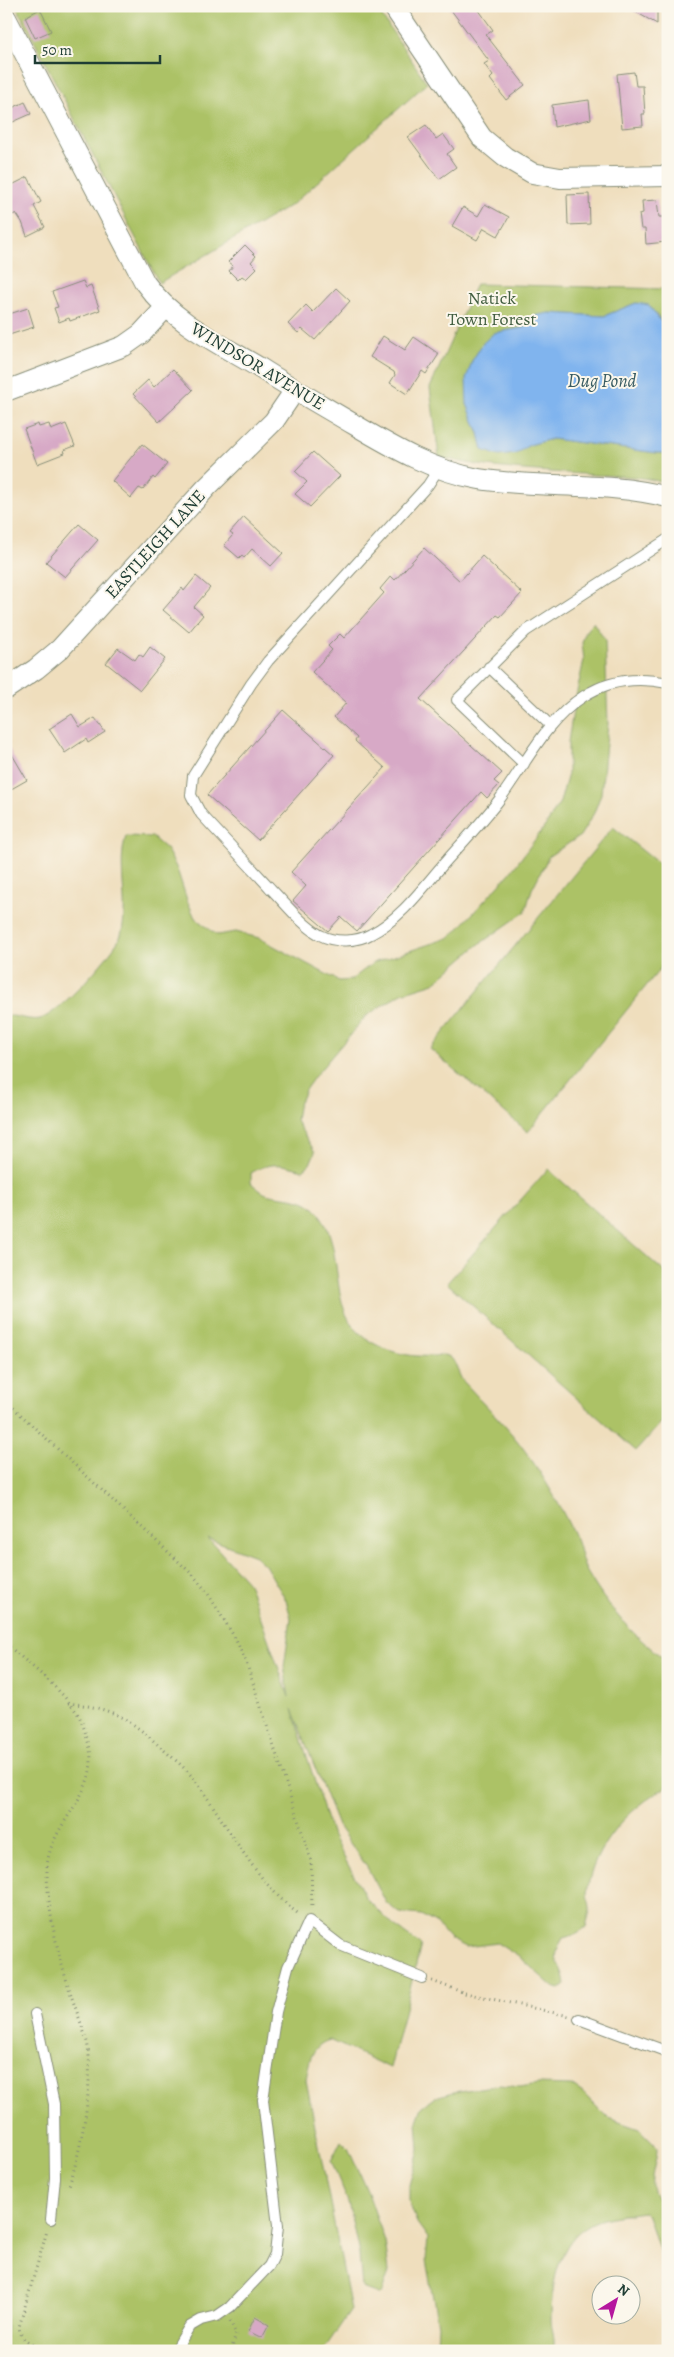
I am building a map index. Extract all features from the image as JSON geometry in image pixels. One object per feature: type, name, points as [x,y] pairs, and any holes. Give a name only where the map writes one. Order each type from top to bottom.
[{"type":"street","points":[[393,6],[482,138],[504,157],[532,173],[560,178],[668,176]]},
{"type":"street","name":"WINDSOR AVENUE","points":[[6,18],[13,48],[136,267],[154,296],[196,329],[295,390],[389,444],[439,468],[480,479],[620,490],[668,497]]},
{"type":"street","points":[[6,391],[124,346],[141,334],[166,307]]},
{"type":"street","name":"EASTLEIGH LANE","points":[[6,689],[36,669],[60,649],[200,493],[274,421],[295,390]]},
{"type":"lane","points":[[439,468],[428,485],[259,672],[193,776],[191,795],[201,814],[301,920],[320,935],[331,939],[356,940],[384,927],[410,903],[498,802],[550,725],[584,695],[613,682],[643,679],[668,683]]},
{"type":"lane","points":[[524,764],[457,700],[526,631],[668,539]]},
{"type":"lane","points":[[489,667],[550,725]]},
{"type":"lane","points":[[175,2351],[194,2322],[224,2313],[269,2266],[277,2246],[278,2226],[263,2100],[276,2012],[288,1967],[309,1921],[340,1945],[422,1978]]},
{"type":"lane","points":[[35,2014],[54,2104],[55,2178],[51,2219]]},
{"type":"lane","points":[[579,2019],[668,2052]]},
{"type":"path","points":[[6,1401],[194,1575],[207,1592],[235,1638],[246,1662],[311,1861],[313,1904],[309,1921],[289,1906],[257,1870],[225,1827],[194,1780],[175,1760],[139,1728],[120,1715],[98,1708],[68,1703]]},
{"type":"path","points":[[6,1644],[68,1703],[79,1716],[91,1758],[86,1788],[55,1838],[47,1858],[47,1882],[54,1930],[65,1976],[87,2043],[90,2075],[74,2166],[67,2190]]},
{"type":"path","points":[[422,1978],[465,1993],[579,2019]]},
{"type":"path","points":[[46,2351],[34,2346],[23,2338],[19,2327],[51,2219]]},
{"type":"path","points":[[224,2313],[236,2334],[230,2351]]},
{"type":"green space","points":[[16,6],[375,6],[427,83],[293,204],[159,283]]},
{"type":"green space","name":"Natick Town Forest","points":[[476,284],[668,289],[668,326],[664,326],[658,315],[636,303],[604,316],[549,313],[526,327],[494,333],[467,404],[479,433],[483,450],[516,454],[529,445],[552,439],[668,453],[668,484],[632,477],[478,465],[439,457],[430,388]]},
{"type":"green space","points":[[593,622],[605,640],[608,724],[601,794],[594,813],[580,836],[549,856],[532,889],[525,912],[478,945],[434,983],[402,993],[366,1016],[315,1076],[305,1090],[298,1107],[296,1121],[315,1152],[310,1164],[303,1170],[282,1165],[270,1165],[251,1173],[251,1183],[267,1194],[303,1201],[309,1204],[323,1219],[333,1250],[338,1284],[346,1315],[361,1335],[380,1346],[400,1354],[449,1356],[455,1363],[463,1381],[505,1426],[535,1465],[565,1516],[577,1541],[585,1568],[603,1598],[644,1643],[668,1661],[668,1786],[640,1805],[627,1817],[615,1830],[596,1860],[590,1876],[587,1893],[590,1913],[586,1927],[574,1935],[563,1938],[557,1953],[565,1985],[560,1989],[553,1987],[522,1959],[497,1943],[466,1947],[450,1939],[437,1924],[421,1915],[400,1913],[387,1904],[367,1867],[338,1826],[292,1709],[331,1833],[366,1898],[394,1926],[421,1945],[390,2068],[330,2040],[324,2042],[315,2050],[308,2067],[306,2080],[351,2310],[323,2351],[6,2351],[6,1329],[11,1333],[6,1322],[6,1015],[40,1019],[48,1015],[72,995],[98,968],[117,943],[121,935],[123,923],[122,860],[126,836],[152,837],[167,850],[177,869],[195,918],[217,935],[236,932],[259,938],[339,981],[351,980],[373,963],[451,937],[510,873],[546,825],[560,802],[568,774],[568,742],[584,660],[582,643],[586,631]],"holes":[[[208,1538],[255,1556],[265,1565],[286,1600],[291,1618],[284,1667],[289,1697],[248,1583]]]},
{"type":"green space","points":[[613,827],[668,871],[668,959],[528,1132],[430,1049]]},
{"type":"green space","points":[[548,1169],[668,1275],[668,1415],[636,1451],[447,1283]]},
{"type":"green space","points":[[538,2084],[571,2085],[583,2093],[608,2118],[639,2129],[657,2147],[652,2175],[652,2188],[659,2201],[668,2201],[668,2277],[648,2216],[644,2212],[605,2218],[590,2224],[575,2236],[567,2246],[562,2257],[557,2270],[552,2296],[553,2351],[434,2351],[437,2345],[438,2325],[426,2260],[428,2238],[417,2223],[409,2202],[409,2185],[419,2150],[417,2121],[422,2107],[435,2097],[454,2092],[499,2085],[520,2087]]},
{"type":"green space","points":[[341,2141],[348,2148],[368,2193],[385,2241],[389,2272],[381,2295],[362,2288],[359,2254],[348,2202],[331,2161]]},
{"type":"water","name":"Dug Pond","points":[[636,303],[649,305],[664,326],[668,326],[668,453],[552,439],[529,445],[516,454],[499,456],[483,450],[479,433],[467,404],[466,379],[472,361],[483,343],[494,333],[526,327],[534,316],[549,313],[604,316]]},
{"type":"building","points":[[448,6],[476,6],[493,30],[486,35],[525,85],[506,100],[490,79],[493,76],[484,64],[489,61]]},
{"type":"building","points":[[625,6],[657,6],[657,24]]},
{"type":"building","points":[[40,9],[51,31],[35,38],[25,17]]},
{"type":"building","points":[[634,72],[636,86],[643,86],[645,114],[642,114],[643,126],[622,128],[617,74]]},
{"type":"building","points":[[589,100],[591,119],[554,127],[552,105]]},
{"type":"building","points":[[25,102],[31,114],[6,125],[6,111]]},
{"type":"building","points":[[426,125],[436,139],[443,134],[454,149],[447,154],[456,167],[439,179],[408,137]]},
{"type":"building","points":[[28,177],[41,202],[34,206],[45,227],[27,236],[22,222],[16,213],[13,215],[6,203],[6,188]]},
{"type":"building","points":[[589,194],[590,224],[568,225],[567,195]]},
{"type":"building","points":[[657,200],[659,217],[665,217],[667,242],[646,244],[645,229],[641,229],[639,214],[643,213],[642,201]]},
{"type":"building","points":[[485,204],[509,217],[498,236],[484,228],[477,240],[452,226],[463,207],[478,216]]},
{"type":"building","points":[[245,245],[256,256],[251,262],[257,268],[246,279],[242,276],[238,280],[229,271],[233,266],[228,262]]},
{"type":"building","points":[[83,281],[86,288],[91,286],[100,310],[70,321],[69,318],[59,322],[54,308],[58,307],[52,292]]},
{"type":"building","points":[[336,288],[350,301],[315,340],[302,329],[298,333],[288,324],[306,305],[313,312]]},
{"type":"building","points":[[28,308],[34,327],[6,336],[6,315]]},
{"type":"building","points":[[383,336],[405,350],[414,337],[439,354],[426,374],[422,371],[407,394],[390,383],[395,375],[394,372],[370,357]]},
{"type":"building","points":[[173,369],[193,390],[159,422],[133,394],[148,380],[154,387]]},
{"type":"building","points":[[38,424],[39,427],[49,424],[51,430],[66,424],[75,446],[64,450],[65,453],[37,464],[24,429]]},
{"type":"building","points":[[142,444],[167,464],[155,479],[153,477],[143,490],[139,488],[131,498],[112,481]]},
{"type":"building","points":[[313,452],[340,476],[310,507],[295,494],[307,482],[295,471]]},
{"type":"building","points":[[244,517],[283,553],[271,566],[252,549],[244,558],[242,555],[239,558],[224,545],[233,535],[230,533]]},
{"type":"building","points":[[79,524],[98,540],[65,577],[46,562]]},
{"type":"building","points":[[424,548],[460,581],[482,556],[522,593],[500,617],[497,615],[420,699],[502,773],[494,781],[499,785],[487,798],[481,792],[357,931],[341,917],[328,931],[293,901],[306,886],[291,872],[385,768],[355,741],[357,738],[334,717],[346,703],[312,672],[332,650],[328,646],[340,634],[344,638],[384,593],[380,589],[391,576],[395,580]]},
{"type":"building","points":[[196,576],[210,588],[194,607],[203,615],[189,632],[163,610],[182,588],[184,591]]},
{"type":"building","points":[[150,647],[165,659],[140,690],[106,663],[118,648],[135,660],[139,654],[143,657]]},
{"type":"building","points":[[283,710],[334,755],[258,840],[207,795]]},
{"type":"building","points":[[72,714],[80,727],[95,718],[105,732],[88,743],[86,739],[65,753],[49,729]]},
{"type":"building","points":[[6,744],[27,780],[6,792]]},
{"type":"building","points":[[255,2317],[269,2325],[262,2338],[248,2331]]}]
